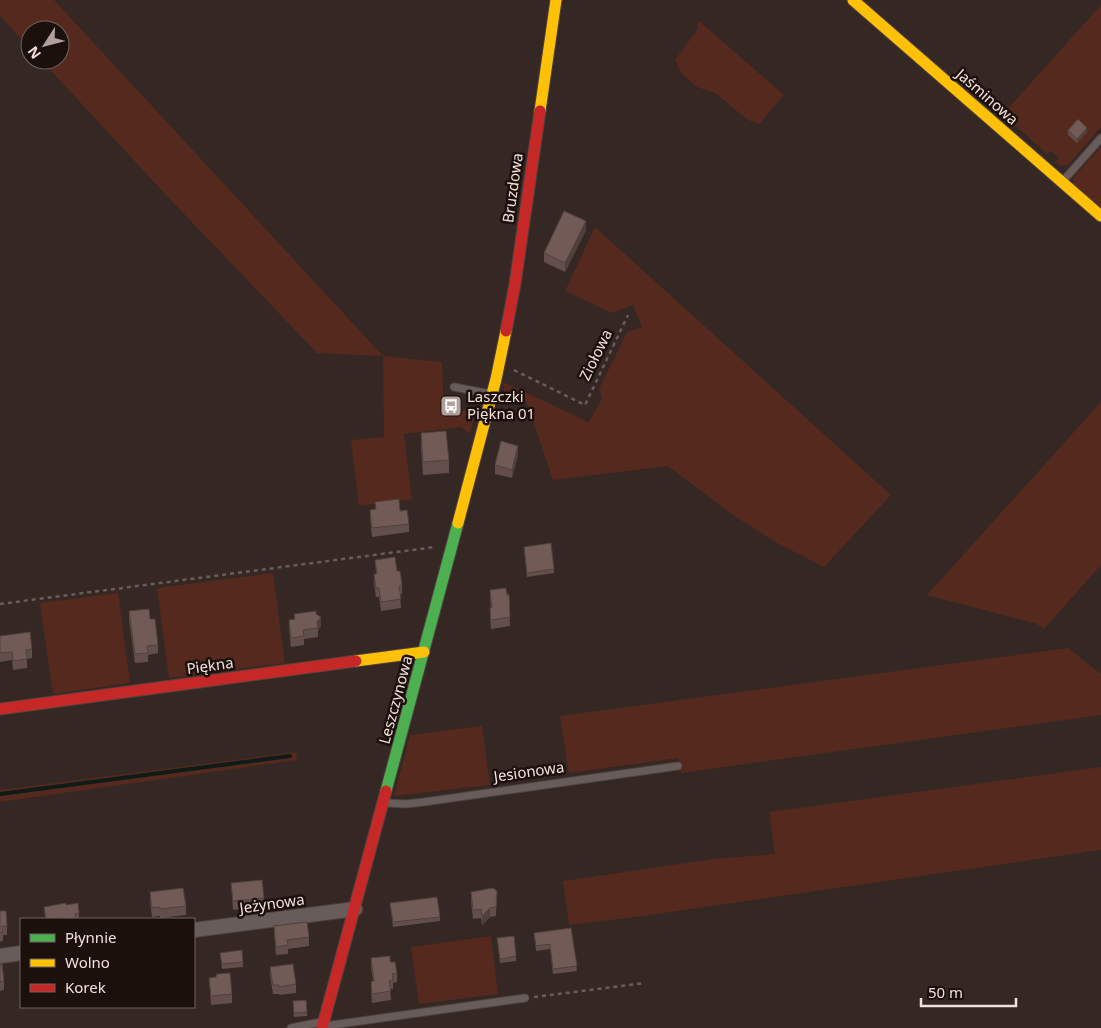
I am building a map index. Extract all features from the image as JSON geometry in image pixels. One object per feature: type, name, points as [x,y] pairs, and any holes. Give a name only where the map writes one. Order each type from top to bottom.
[{"type":"street","name":"Bruzdowa","points":[[496,379],[515,284],[556,0]]},
{"type":"street","name":"Jaśminowa","points":[[853,0],[1101,216]]},
{"type":"street","name":"Leszczynowa","points":[[323,1025],[496,379]]},
{"type":"street","name":"Piękna","points":[[0,709],[424,652]]},
{"type":"street","name":"Jeżynowa","points":[[195,930],[355,909]]},
{"type":"street","points":[[0,956],[20,953]]},
{"type":"lane","points":[[1062,181],[1101,138]]},
{"type":"lane","points":[[454,387],[492,394]]},
{"type":"lane","name":"Jesionowa","points":[[384,803],[406,804],[424,802],[524,786],[678,766]]},
{"type":"lane","points":[[291,1028],[525,998]]},
{"type":"path","name":"Ziołowa","points":[[499,363],[585,405],[628,315]]},
{"type":"path","points":[[0,604],[452,545]]},
{"type":"path","points":[[525,998],[645,983]]},
{"type":"shaded area","points":[[0,0],[54,0],[383,356],[317,353],[166,195],[50,70],[70,70],[70,20],[20,20],[20,37],[0,16]]},
{"type":"shaded area","points":[[1101,5],[1101,127],[1068,165],[1060,166],[1055,162],[1059,158],[1051,151],[1047,154],[1003,114]]},
{"type":"shaded area","points":[[698,20],[784,95],[759,124],[748,120],[715,93],[697,87],[681,73],[675,60],[697,30]]},
{"type":"shaded area","points":[[1101,147],[1101,210],[1074,186],[1073,178]]},
{"type":"shaded area","points":[[595,227],[891,495],[824,567],[777,543],[730,513],[668,466],[553,480],[527,403],[504,393],[503,382],[589,422],[602,398],[599,389],[627,332],[642,327],[633,305],[612,313],[565,291]]},
{"type":"shaded area","points":[[383,356],[442,362],[444,413],[476,409],[470,434],[461,427],[404,434],[412,499],[359,506],[351,440],[384,437]]},
{"type":"shaded area","points":[[1101,402],[1101,565],[1044,629],[1037,624],[927,595]]},
{"type":"shaded area","points":[[273,573],[285,663],[169,678],[157,588]]},
{"type":"shaded area","points":[[118,593],[130,683],[53,694],[40,603]]},
{"type":"shaded area","points":[[1068,648],[1101,674],[1101,715],[681,773],[678,758],[569,773],[560,716]]},
{"type":"shaded area","points":[[482,726],[490,785],[394,796],[410,735]]},
{"type":"shaded area","points":[[296,752],[297,760],[0,802],[0,790]]},
{"type":"shaded area","points":[[1101,767],[1101,850],[569,925],[563,881],[713,859],[775,854],[769,812]]},
{"type":"shaded area","points":[[491,936],[498,994],[419,1004],[411,947]]},
{"type":"building","points":[[1078,119],[1087,128],[1077,139],[1068,130]]},
{"type":"building","points":[[564,211],[586,221],[565,263],[544,253]]},
{"type":"building","points":[[446,431],[449,460],[423,462],[421,433]]},
{"type":"building","points":[[501,441],[518,446],[512,470],[495,465]]},
{"type":"building","points":[[399,499],[400,511],[407,510],[409,524],[372,528],[370,510],[376,509],[375,502]]},
{"type":"building","points":[[551,543],[554,569],[527,573],[524,547]]},
{"type":"building","points":[[395,557],[402,585],[399,586],[401,599],[381,602],[374,574],[377,574],[375,560]]},
{"type":"building","points":[[506,588],[507,595],[509,594],[510,617],[491,620],[490,590]]},
{"type":"building","points":[[149,609],[150,619],[155,619],[158,645],[147,646],[148,653],[135,654],[129,611]]},
{"type":"building","points":[[316,611],[316,614],[321,617],[317,622],[318,628],[303,630],[304,636],[291,638],[289,620],[295,619],[294,614]]},
{"type":"building","points":[[30,632],[32,649],[26,650],[27,659],[13,661],[12,652],[0,653],[0,636]]},
{"type":"building","points":[[262,880],[264,898],[233,901],[231,883]]},
{"type":"building","points":[[183,888],[186,906],[152,908],[150,892]]},
{"type":"building","points":[[493,888],[497,891],[496,907],[490,908],[482,916],[481,909],[473,910],[471,892]]},
{"type":"building","points":[[437,897],[440,917],[393,922],[390,903]]},
{"type":"building","points":[[78,903],[79,913],[75,914],[76,918],[46,918],[44,907]]},
{"type":"building","points":[[0,911],[6,911],[7,926],[2,926],[3,932],[0,933]]},
{"type":"building","points":[[307,922],[309,937],[287,940],[288,945],[276,947],[274,926]]},
{"type":"building","points":[[571,928],[577,966],[553,969],[550,944],[536,946],[534,933]]},
{"type":"building","points":[[514,936],[516,956],[500,959],[497,938]]},
{"type":"building","points":[[242,950],[243,962],[222,964],[220,953]]},
{"type":"building","points":[[390,956],[390,962],[395,962],[397,973],[392,974],[393,980],[389,981],[391,991],[372,994],[371,982],[374,981],[371,958]]},
{"type":"building","points":[[2,964],[4,981],[0,982],[0,965]]},
{"type":"building","points":[[293,964],[296,984],[279,987],[279,985],[273,985],[270,967]]},
{"type":"building","points":[[230,973],[232,994],[211,996],[209,978],[216,977],[217,974]]},
{"type":"building","points":[[306,1000],[307,1012],[294,1013],[293,1001]]},
{"type":"waterway","points":[[0,794],[290,756]]},
{"type":"traffic: fast","points":[[386,791],[458,523]]},
{"type":"traffic: slow","points":[[540,111],[556,0]]},
{"type":"traffic: slow","points":[[853,0],[1101,216]]},
{"type":"traffic: slow","points":[[458,523],[496,379],[506,331]]},
{"type":"traffic: slow","points":[[356,661],[424,652]]},
{"type":"traffic: jam","points":[[506,331],[515,284],[540,111]]},
{"type":"traffic: jam","points":[[0,709],[356,661]]},
{"type":"traffic: jam","points":[[322,1028],[386,791]]},
{"type":"place","name":"Laszczki Piękna 01","points":[[451,406]]}]
